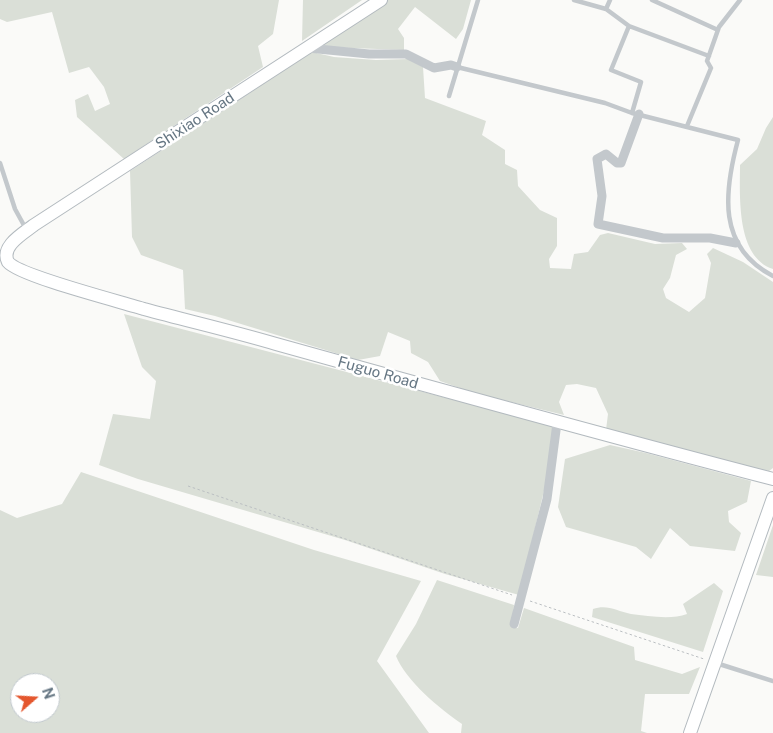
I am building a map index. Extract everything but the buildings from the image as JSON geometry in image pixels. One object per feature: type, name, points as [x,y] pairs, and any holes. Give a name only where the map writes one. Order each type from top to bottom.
[{"type":"street","name":"Shixiao Road","points":[[10,243],[381,0]]},
{"type":"street","points":[[308,48],[369,54],[406,54],[434,68],[451,65],[457,67]]},
{"type":"street","points":[[636,113],[621,163],[617,164],[606,154],[597,159],[602,196],[598,224],[663,238],[710,238],[736,243]]},
{"type":"street","name":"Fuguo Road","points":[[10,243],[5,251],[9,263],[18,269],[48,280],[167,315],[557,423],[773,479]]},
{"type":"street","points":[[514,624],[547,499],[557,423]]},
{"type":"street","points":[[690,733],[773,498]]},
{"type":"lane","points":[[449,96],[478,0]]},
{"type":"lane","points":[[574,0],[606,9],[629,26],[709,56]]},
{"type":"lane","points":[[606,9],[610,0]]},
{"type":"lane","points":[[652,0],[718,30]]},
{"type":"lane","points":[[687,126],[711,68],[707,61],[718,30],[740,0]]},
{"type":"lane","points":[[629,26],[611,70],[641,82],[636,113]]},
{"type":"lane","points":[[457,67],[605,103],[738,140],[729,183],[732,226],[736,243],[752,264],[773,276]]},
{"type":"lane","points":[[0,163],[15,209],[27,231]]},
{"type":"lane","points":[[715,662],[773,681]]},
{"type":"path","points":[[188,486],[715,662]]},
{"type":"shaded area","points":[[0,0],[279,0],[273,34],[258,46],[263,67],[124,159],[77,117],[75,100],[88,94],[95,111],[110,104],[104,87],[89,67],[69,73],[52,12],[7,22],[0,19]]},
{"type":"shaded area","points":[[303,0],[362,0],[302,41]]},
{"type":"shaded area","points":[[388,0],[471,0],[463,29],[456,39],[415,7],[398,29],[404,38],[404,50],[325,47],[324,43]]},
{"type":"shaded area","points":[[312,52],[334,57],[376,60],[408,59],[423,67],[425,98],[486,121],[482,135],[505,150],[505,164],[517,170],[518,186],[540,210],[557,218],[557,246],[549,259],[550,268],[571,269],[574,254],[588,252],[600,235],[608,233],[655,244],[682,243],[687,249],[676,255],[670,278],[663,289],[666,298],[689,312],[705,298],[711,263],[707,254],[713,248],[743,262],[773,282],[773,468],[769,471],[761,470],[606,430],[608,414],[596,388],[577,384],[566,385],[559,402],[564,415],[474,393],[440,381],[428,362],[411,353],[410,341],[388,332],[380,356],[358,360],[215,316],[185,309],[183,270],[141,255],[132,237],[130,171]]},
{"type":"shaded area","points":[[773,117],[773,269],[761,262],[752,252],[746,239],[741,208],[740,165],[757,149]]},
{"type":"shaded area","points":[[124,314],[554,426],[548,474],[519,595],[445,574],[345,540],[138,479],[99,465],[113,414],[150,419],[156,381],[142,367]]},
{"type":"shaded area","points":[[610,445],[751,481],[747,502],[728,511],[729,522],[741,533],[735,551],[690,546],[670,528],[651,559],[636,547],[566,527],[558,507],[565,459]]},
{"type":"shaded area","points":[[81,472],[314,550],[421,581],[377,661],[429,733],[0,733],[0,510],[17,518],[62,504]]},
{"type":"shaded area","points":[[773,525],[773,577],[756,575]]},
{"type":"shaded area","points":[[437,580],[514,605],[512,626],[518,628],[524,608],[634,647],[635,660],[682,674],[700,667],[689,694],[645,694],[641,731],[647,733],[461,733],[462,724],[415,685],[396,656],[416,624]]},
{"type":"shaded area","points":[[714,583],[723,591],[703,652],[592,617],[593,609],[603,607],[645,616],[681,616],[687,614],[683,604]]}]
